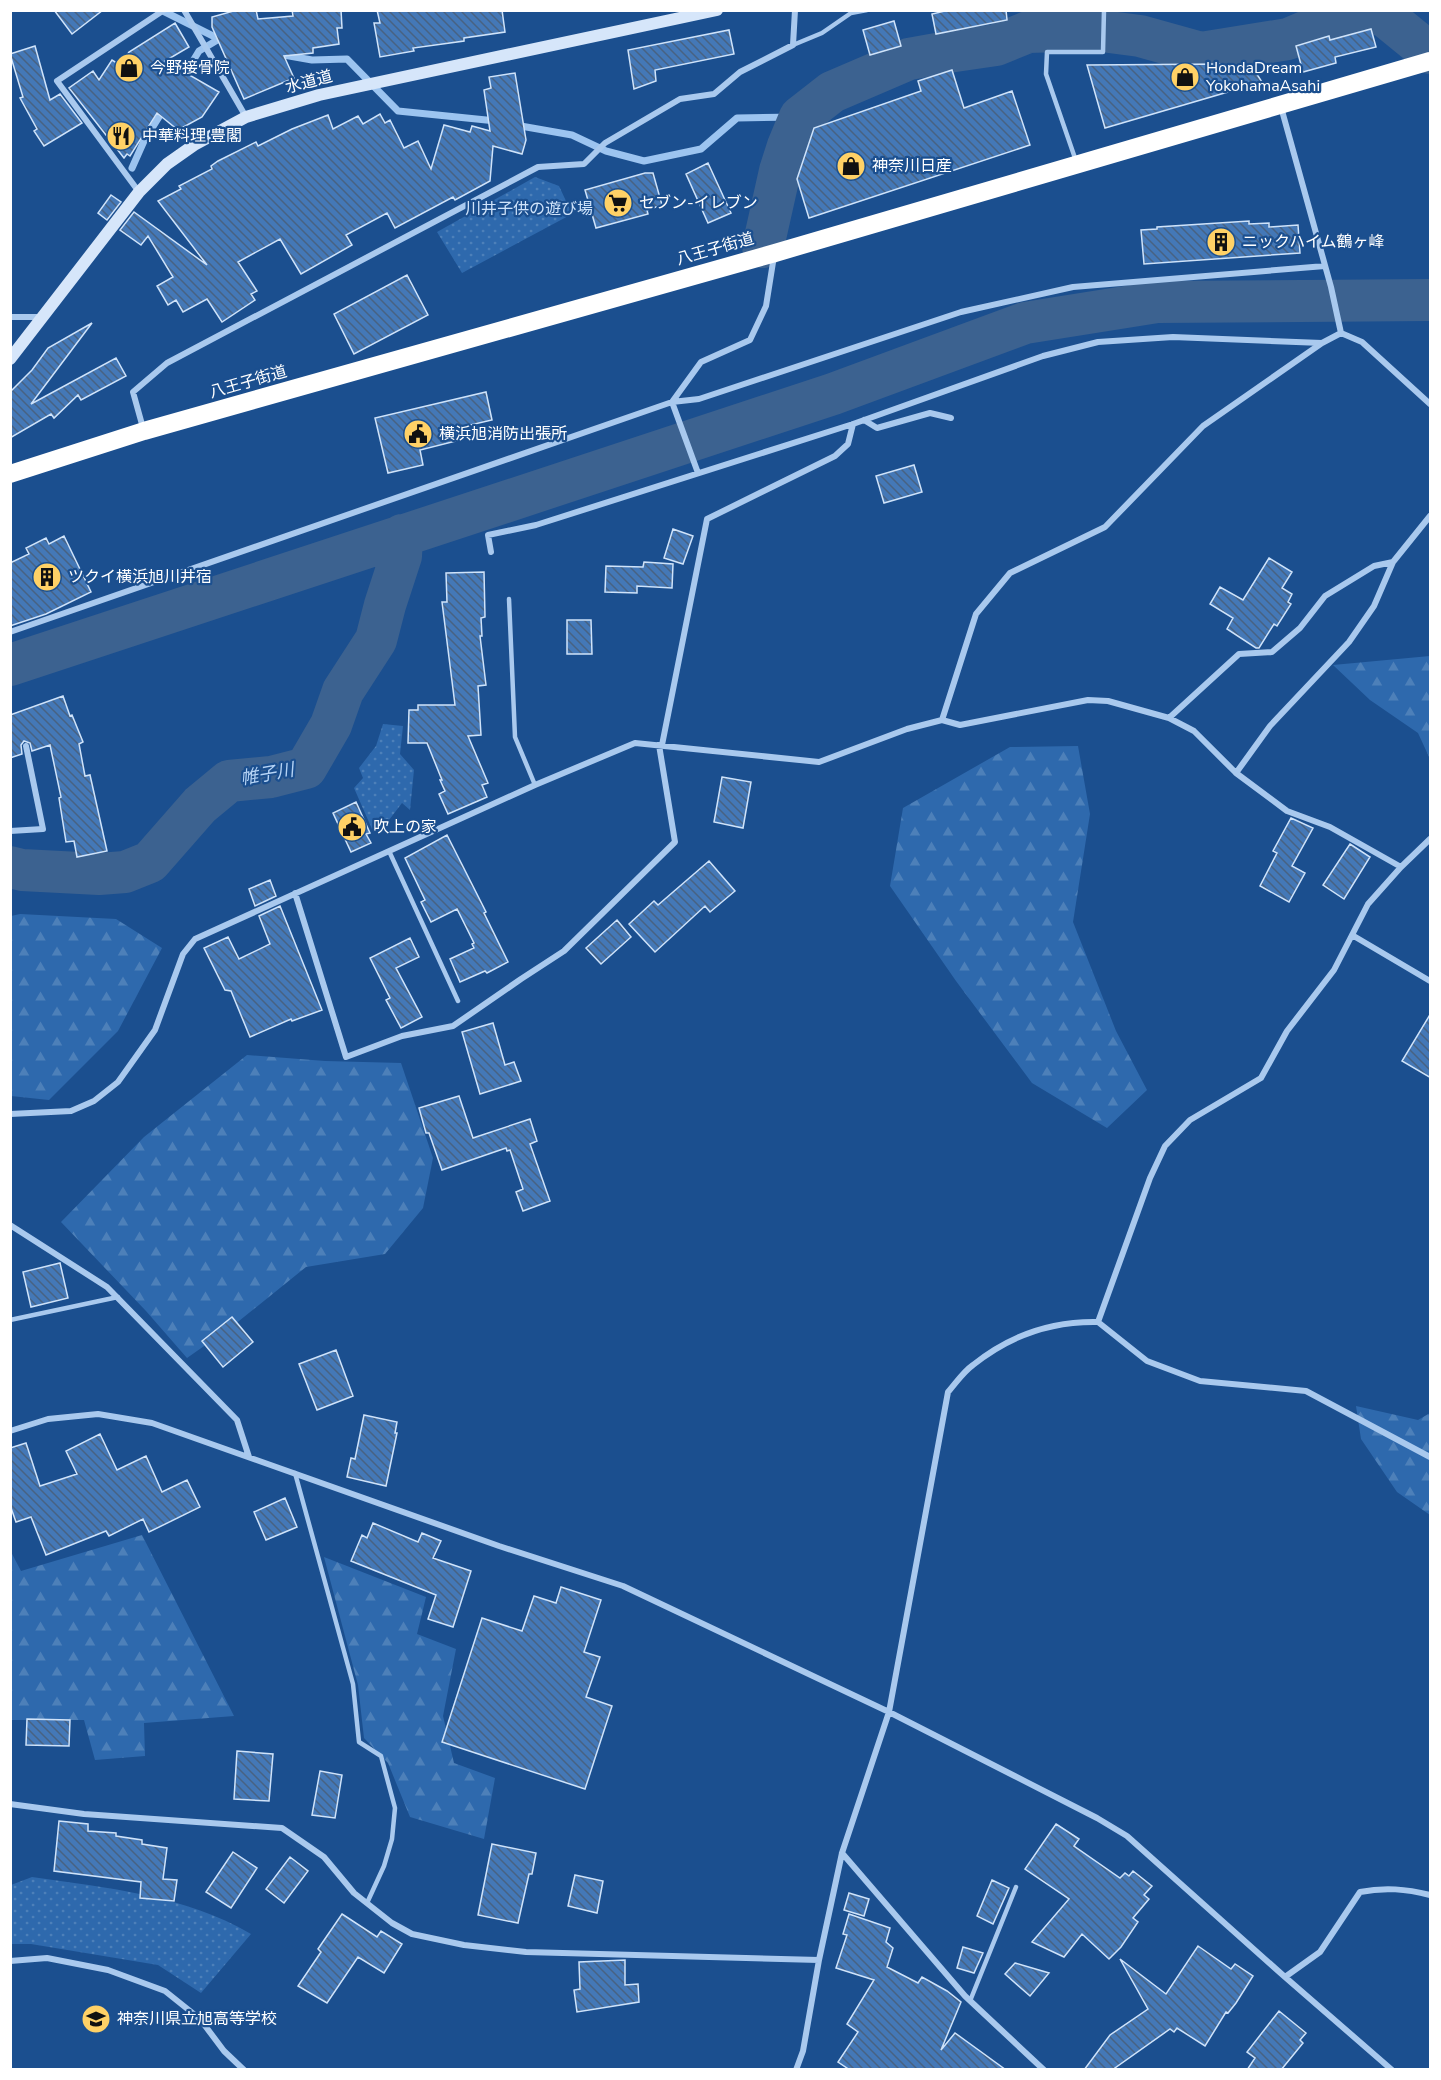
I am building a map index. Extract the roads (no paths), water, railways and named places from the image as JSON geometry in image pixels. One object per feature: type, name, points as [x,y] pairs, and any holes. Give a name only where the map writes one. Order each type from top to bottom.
[{"type":"highway","name":"八王子街道","points":[[10,474],[144,431],[775,253],[1422,63]]},
{"type":"street","points":[[139,192],[57,81],[164,10]]},
{"type":"street","points":[[184,10],[246,117]]},
{"type":"street","name":"水道道","points":[[10,358],[139,192],[167,164],[194,145],[246,117],[319,95],[717,10]]},
{"type":"street","points":[[144,431],[133,392],[167,363],[538,167],[584,164],[605,143],[681,99],[714,94],[740,72],[793,45],[795,10]]},
{"type":"street","points":[[1281,105],[1341,331],[1362,342],[1431,404]]},
{"type":"street","points":[[672,402],[701,362],[750,340],[766,306],[775,253]]},
{"type":"street","points":[[10,632],[672,402],[699,399],[961,312],[1073,287],[1325,266]]},
{"type":"street","points":[[10,317],[41,317]]},
{"type":"street","points":[[942,720],[976,614],[1010,573],[1105,526],[1203,426],[1341,331]]},
{"type":"street","points":[[491,552],[488,535],[536,525],[853,424],[1043,356],[1098,342],[1173,337],[1322,343]]},
{"type":"street","points":[[672,402],[698,473]]},
{"type":"street","points":[[864,420],[877,428],[930,413],[951,418]]},
{"type":"street","points":[[295,893],[346,1057],[402,1036],[453,1026],[564,951],[675,842],[660,745],[707,519],[835,456],[848,444],[853,424]]},
{"type":"street","points":[[1236,773],[1270,726],[1349,642],[1374,606],[1392,562],[1431,516]]},
{"type":"street","points":[[1169,718],[1239,654],[1272,652],[1300,628],[1325,596],[1374,566],[1392,562]]},
{"type":"street","points":[[10,1114],[71,1112],[94,1101],[118,1082],[155,1030],[183,954],[195,939],[535,785],[635,743],[819,762],[907,729],[942,720],[960,725],[1088,700],[1108,701],[1169,718],[1194,731],[1236,773],[1287,811],[1330,827],[1401,867]]},
{"type":"street","points":[[10,831],[43,829],[26,746]]},
{"type":"street","points":[[1098,1322],[1149,1178],[1165,1146],[1190,1120],[1261,1078],[1287,1030],[1334,970],[1368,904],[1401,867],[1431,839]]},
{"type":"street","points":[[1352,935],[1431,981]]},
{"type":"street","points":[[10,1225],[107,1287],[118,1297],[237,1420],[249,1457]]},
{"type":"street","points":[[796,2070],[803,2051],[819,1960],[842,1853],[889,1712],[948,1392],[971,1366],[1002,1345],[1046,1326],[1080,1321],[1098,1322],[1147,1361],[1200,1381],[1306,1391],[1431,1457]]},
{"type":"street","points":[[10,1431],[48,1419],[98,1414],[152,1423],[499,1546],[623,1586],[889,1712],[1097,1818],[1127,1836],[1392,2070]]},
{"type":"street","points":[[10,1804],[84,1814],[282,1828],[324,1857],[354,1893],[392,1923],[412,1934],[464,1945],[537,1952],[819,1960]]},
{"type":"street","points":[[842,1853],[970,2001],[1044,2070]]},
{"type":"street","points":[[1286,1977],[1320,1953],[1360,1892],[1381,1888],[1407,1890],[1431,1896]]},
{"type":"street","points":[[10,1961],[47,1958],[108,1970],[165,1992],[200,2019],[224,2051],[244,2070]]},
{"type":"lane","points":[[793,45],[822,33],[851,13],[867,10]]},
{"type":"lane","points":[[1077,163],[1046,74],[1047,52],[1103,52],[1104,14]]},
{"type":"lane","points":[[509,599],[515,737],[535,785]]},
{"type":"lane","points":[[389,851],[458,1000]]},
{"type":"lane","points":[[10,1320],[118,1297]]},
{"type":"lane","points":[[295,1473],[353,1684],[359,1742],[381,1756],[395,1808],[392,1839],[387,1857],[366,1903]]},
{"type":"lane","points":[[970,2001],[1016,1887]]},
{"type":"waterway","points":[[161,10],[219,39]]},
{"type":"waterway","points":[[763,247],[780,171],[800,117],[832,92],[909,59],[996,45],[1028,32],[1094,30],[1140,36],[1201,53],[1288,39],[1357,10]]},
{"type":"waterway","points":[[1372,10],[1387,18],[1430,53]]},
{"type":"waterway","points":[[182,79],[199,51],[219,39],[226,41]]},
{"type":"waterway","points":[[278,54],[312,60],[347,59],[398,111],[496,121]]},
{"type":"waterway","points":[[132,168],[144,141],[164,109]]},
{"type":"waterway","points":[[515,125],[572,135],[606,151],[644,161],[701,149],[737,118],[800,117]]},
{"type":"waterway","points":[[10,665],[833,394],[1025,323],[1157,302],[1430,300]]},
{"type":"waterway","name":"帷子川","points":[[10,867],[22,870],[99,874],[125,872],[150,862],[200,805],[229,781],[271,777],[306,768],[331,725],[343,691],[376,640],[401,556],[402,535]]},
{"type":"place","name":"今野接骨院","points":[[129,68]]},
{"type":"place","name":"HondaDream YokohamaAsahi","points":[[1185,77]]},
{"type":"place","name":"中華料理 豊閣","points":[[121,136]]},
{"type":"place","name":"神奈川日産","points":[[851,166]]},
{"type":"place","name":"セブン-イレブン","points":[[618,203]]},
{"type":"place","name":"ニックハイム鶴ヶ峰","points":[[1221,242]]},
{"type":"place","name":"横浜旭消防出張所","points":[[418,434]]},
{"type":"place","name":"ツクイ横浜旭川井宿","points":[[47,577]]},
{"type":"place","name":"吹上の家","points":[[352,827]]},
{"type":"place","name":"神奈川県立旭高等学校","points":[[96,2019]]},
{"type":"park label","name":"川井子供の遊び場","points":[[529,209]]}]
